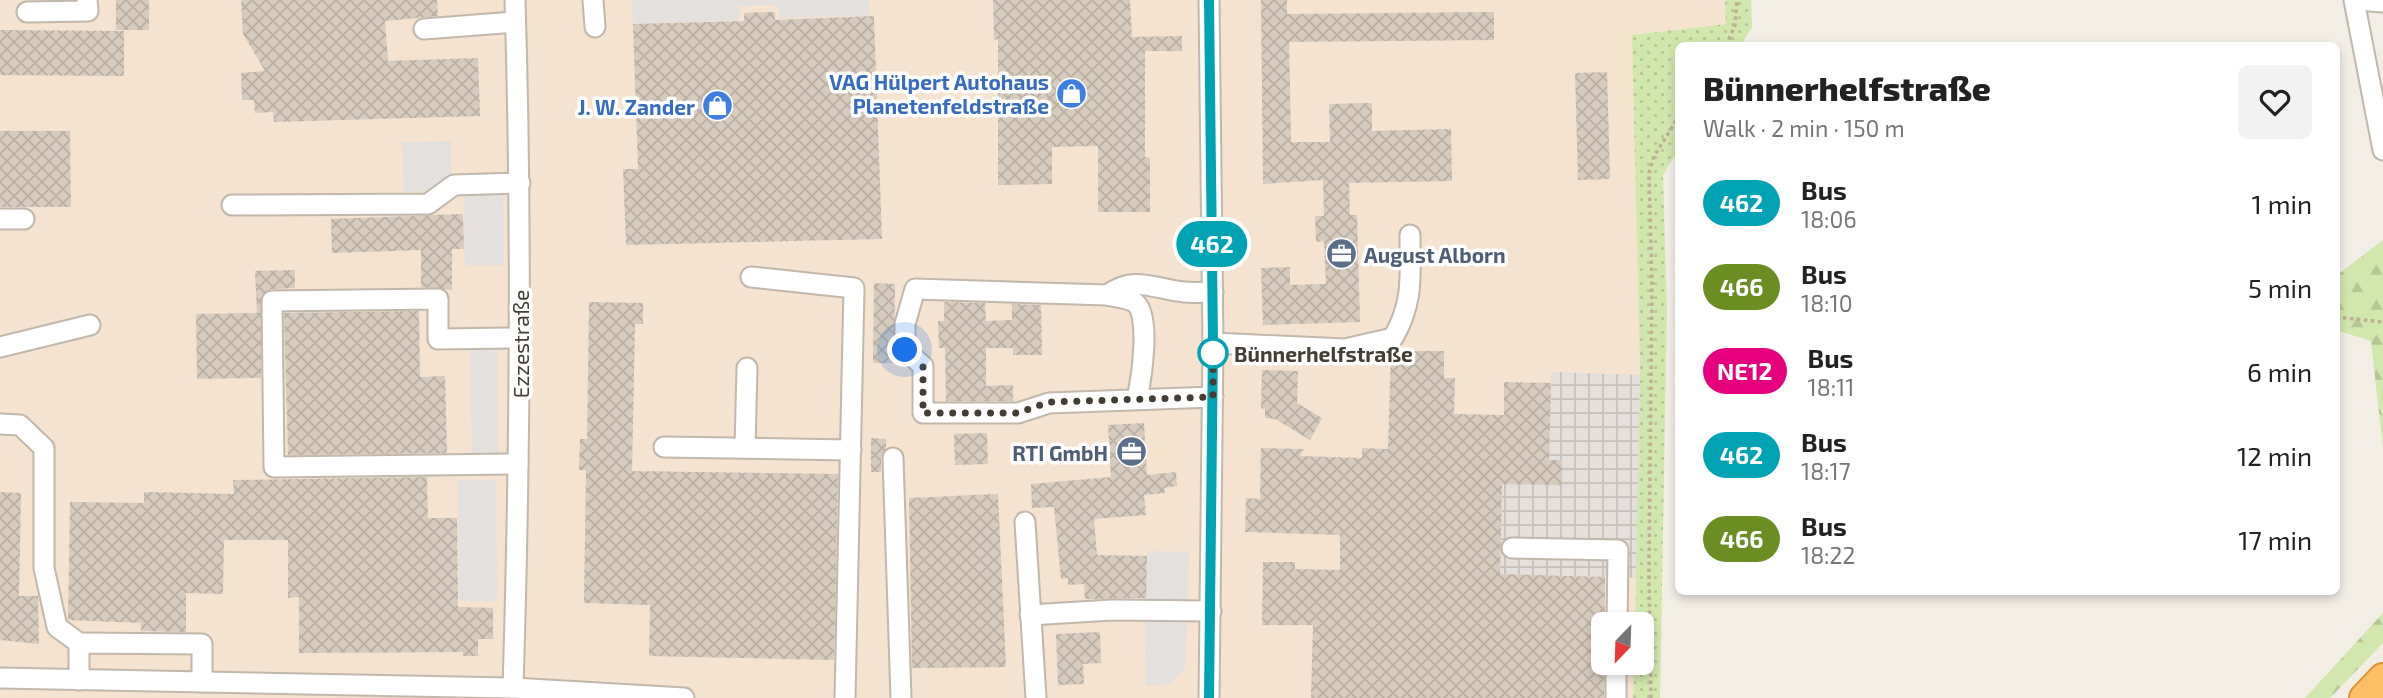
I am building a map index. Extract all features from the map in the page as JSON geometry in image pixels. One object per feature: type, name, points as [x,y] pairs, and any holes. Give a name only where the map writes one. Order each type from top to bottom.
[{"type":"highway","points":[[2364,698],[2383,678]]},
{"type":"street","points":[[27,12],[88,11],[88,0]]},
{"type":"street","name":"Ezzestraße","points":[[513,688],[520,338],[520,183],[514,0]]},
{"type":"street","points":[[593,0],[595,27]]},
{"type":"street","points":[[1209,0],[1213,292],[1209,698]]},
{"type":"street","points":[[2383,2],[2355,0],[2383,150]]},
{"type":"street","points":[[424,29],[515,22]]},
{"type":"street","points":[[232,205],[428,204],[454,186],[520,183]]},
{"type":"street","points":[[0,219],[24,219]]},
{"type":"street","points":[[1213,343],[1345,349],[1394,338],[1406,316],[1411,293],[1410,235]]},
{"type":"street","points":[[751,276],[854,288],[845,698]]},
{"type":"street","points":[[1107,295],[1121,285],[1149,285],[1184,292],[1213,292]]},
{"type":"street","points":[[1137,398],[1143,373],[1142,311],[1135,302],[1107,295],[915,289],[905,324],[905,350],[923,366],[923,413],[1018,413],[1049,402],[1213,397]]},
{"type":"street","points":[[518,464],[274,467],[272,301],[438,299],[438,339],[520,338]]},
{"type":"street","points":[[0,347],[90,326]]},
{"type":"street","points":[[745,448],[747,368]]},
{"type":"street","points":[[0,425],[20,425],[44,448],[44,568],[57,626],[79,643],[202,644],[202,682]]},
{"type":"street","points":[[664,447],[851,450]]},
{"type":"street","points":[[893,458],[901,698]]},
{"type":"street","points":[[1025,522],[1035,698]]},
{"type":"street","points":[[1512,548],[1618,550],[1617,612]]},
{"type":"street","points":[[1030,615],[1112,610],[1211,611]]},
{"type":"street","points":[[79,643],[79,680]]},
{"type":"street","points":[[1616,676],[1616,698]]},
{"type":"street","points":[[0,678],[79,680],[174,690],[202,682],[361,692],[513,688],[684,698]]},
{"type":"path","points":[[1728,42],[1735,25],[1737,0]]},
{"type":"path","points":[[1651,698],[1648,574],[1652,284],[1649,173],[1654,156],[1675,123]]},
{"type":"path","points":[[2340,317],[2383,322]]},
{"type":"shaded area","points":[[0,0],[1725,0],[1726,24],[1632,35],[1640,369],[1634,612],[1591,612],[1591,676],[1634,676],[1633,698],[0,698]]},
{"type":"shaded area","points":[[632,0],[869,0],[870,15],[779,18],[778,5],[740,6],[739,20],[633,24]]},
{"type":"shaded area","points":[[451,141],[451,177],[427,191],[404,192],[402,142]]},
{"type":"shaded area","points":[[464,195],[503,195],[504,265],[465,265]]},
{"type":"shaded area","points":[[470,344],[497,344],[498,454],[472,455]]},
{"type":"shaded area","points":[[1551,372],[1640,375],[1636,578],[1500,574],[1503,460],[1549,460]]},
{"type":"shaded area","points":[[458,480],[496,480],[497,601],[459,601]]},
{"type":"shaded area","points":[[1147,551],[1189,552],[1187,606],[1146,605]]},
{"type":"shaded area","points":[[1145,616],[1187,616],[1185,668],[1170,684],[1146,686]]},
{"type":"green space","points":[[1725,0],[1751,0],[1752,27],[1743,42],[1675,42],[1675,155],[1663,175],[1667,310],[1660,698],[1633,698],[1634,676],[1654,676],[1654,612],[1635,612],[1640,369],[1632,35],[1726,24]]},
{"type":"green space","points":[[2383,240],[2383,448],[2371,341],[2340,331],[2340,273]]},
{"type":"green space","points":[[2383,613],[2383,643],[2330,698],[2305,698]]},
{"type":"building","points":[[116,0],[149,0],[149,30],[116,30]]},
{"type":"building","points":[[241,0],[437,0],[438,16],[385,21],[388,61],[478,58],[480,116],[274,122],[273,112],[255,113],[254,100],[242,100],[241,73],[265,71],[243,34]]},
{"type":"building","name":"VAG Hülpert Autohaus Planetenfeldstraße","points":[[993,0],[1130,0],[1132,37],[1182,36],[1182,51],[1145,51],[1145,157],[1150,158],[1150,212],[1098,212],[1098,146],[1052,147],[1052,184],[998,185],[998,39],[994,40]]},
{"type":"building","points":[[1261,0],[1287,0],[1287,14],[1494,12],[1494,40],[1289,42],[1291,142],[1330,142],[1329,104],[1372,103],[1372,131],[1451,129],[1452,181],[1349,183],[1350,215],[1357,215],[1360,322],[1263,325],[1261,268],[1290,267],[1290,285],[1326,284],[1324,241],[1316,242],[1315,216],[1324,216],[1323,180],[1263,184]]},
{"type":"building","points":[[775,12],[775,20],[874,16],[882,239],[626,245],[623,169],[638,169],[633,24],[744,21],[744,13]]},
{"type":"building","points":[[0,30],[124,31],[124,76],[0,75]]},
{"type":"building","points":[[1607,72],[1610,179],[1578,180],[1575,73]]},
{"type":"building","points":[[0,131],[70,131],[71,207],[0,207]]},
{"type":"building","points":[[463,214],[464,249],[452,249],[452,290],[421,287],[421,250],[332,253],[331,219]]},
{"type":"building","points":[[295,270],[295,288],[271,289],[261,296],[261,378],[197,379],[196,314],[257,313],[255,271]]},
{"type":"building","points":[[874,283],[895,284],[894,363],[873,363]]},
{"type":"building","points":[[589,302],[643,303],[643,324],[635,324],[632,471],[838,474],[834,660],[649,656],[650,605],[584,603],[586,470],[579,470],[580,439],[587,439]]},
{"type":"building","points":[[944,302],[985,303],[986,321],[1012,320],[1012,304],[1041,305],[1042,355],[1013,355],[1013,348],[986,348],[986,386],[1013,385],[1013,401],[946,401],[945,348],[939,348],[938,321],[944,321]]},
{"type":"building","points":[[419,311],[420,377],[445,376],[447,453],[288,455],[284,313]]},
{"type":"building","points":[[1391,351],[1444,351],[1444,378],[1455,378],[1454,414],[1504,415],[1504,382],[1551,383],[1549,460],[1562,460],[1561,485],[1502,484],[1500,574],[1605,577],[1605,612],[1591,612],[1591,676],[1604,676],[1604,698],[1311,698],[1313,625],[1262,625],[1263,562],[1295,562],[1295,569],[1340,570],[1340,535],[1245,532],[1246,498],[1260,499],[1261,448],[1304,449],[1300,456],[1362,458],[1362,448],[1388,449]]},
{"type":"building","points":[[1262,370],[1298,371],[1297,403],[1322,418],[1310,440],[1275,419],[1265,418],[1265,409],[1261,408]]},
{"type":"building","points":[[1144,423],[1147,475],[1176,472],[1177,486],[1164,488],[1165,493],[1144,495],[1146,515],[1094,519],[1097,555],[1147,556],[1146,598],[1085,599],[1084,584],[1068,585],[1068,578],[1061,579],[1054,507],[1032,508],[1031,484],[1111,477],[1108,425]]},
{"type":"building","points":[[987,433],[988,464],[955,465],[954,434]]},
{"type":"building","points":[[871,438],[886,439],[881,472],[871,472]]},
{"type":"building","points":[[427,477],[428,518],[457,518],[458,607],[493,608],[493,639],[478,639],[478,656],[463,656],[463,652],[299,653],[299,597],[288,598],[288,540],[224,540],[223,594],[186,593],[186,632],[141,631],[141,623],[68,620],[70,502],[144,503],[144,492],[234,494],[233,480]]},
{"type":"building","points":[[0,492],[21,493],[19,596],[38,596],[39,644],[0,640]]},
{"type":"building","points":[[998,494],[1006,667],[912,668],[909,498]]},
{"type":"building","points":[[1100,632],[1101,663],[1083,664],[1084,684],[1058,685],[1056,634]]},
{"type":"bus line","name":"462","points":[[1209,0],[1213,343],[1209,698]]},
{"type":"place","name":"VAG Hülpert Autohaus Planetenfeldstraße","points":[[1072,93]]},
{"type":"place","name":"J. W. Zander","points":[[718,106]]},
{"type":"place","name":"August Alborn","points":[[1341,254]]},
{"type":"place","name":"Bünnerhelfstraße","points":[[1213,353]]},
{"type":"place","name":"RTI GmbH","points":[[1131,452]]},
{"type":"route","points":[[905,350],[923,366],[923,413],[1018,413],[1049,402],[1213,397],[1213,353]]}]
